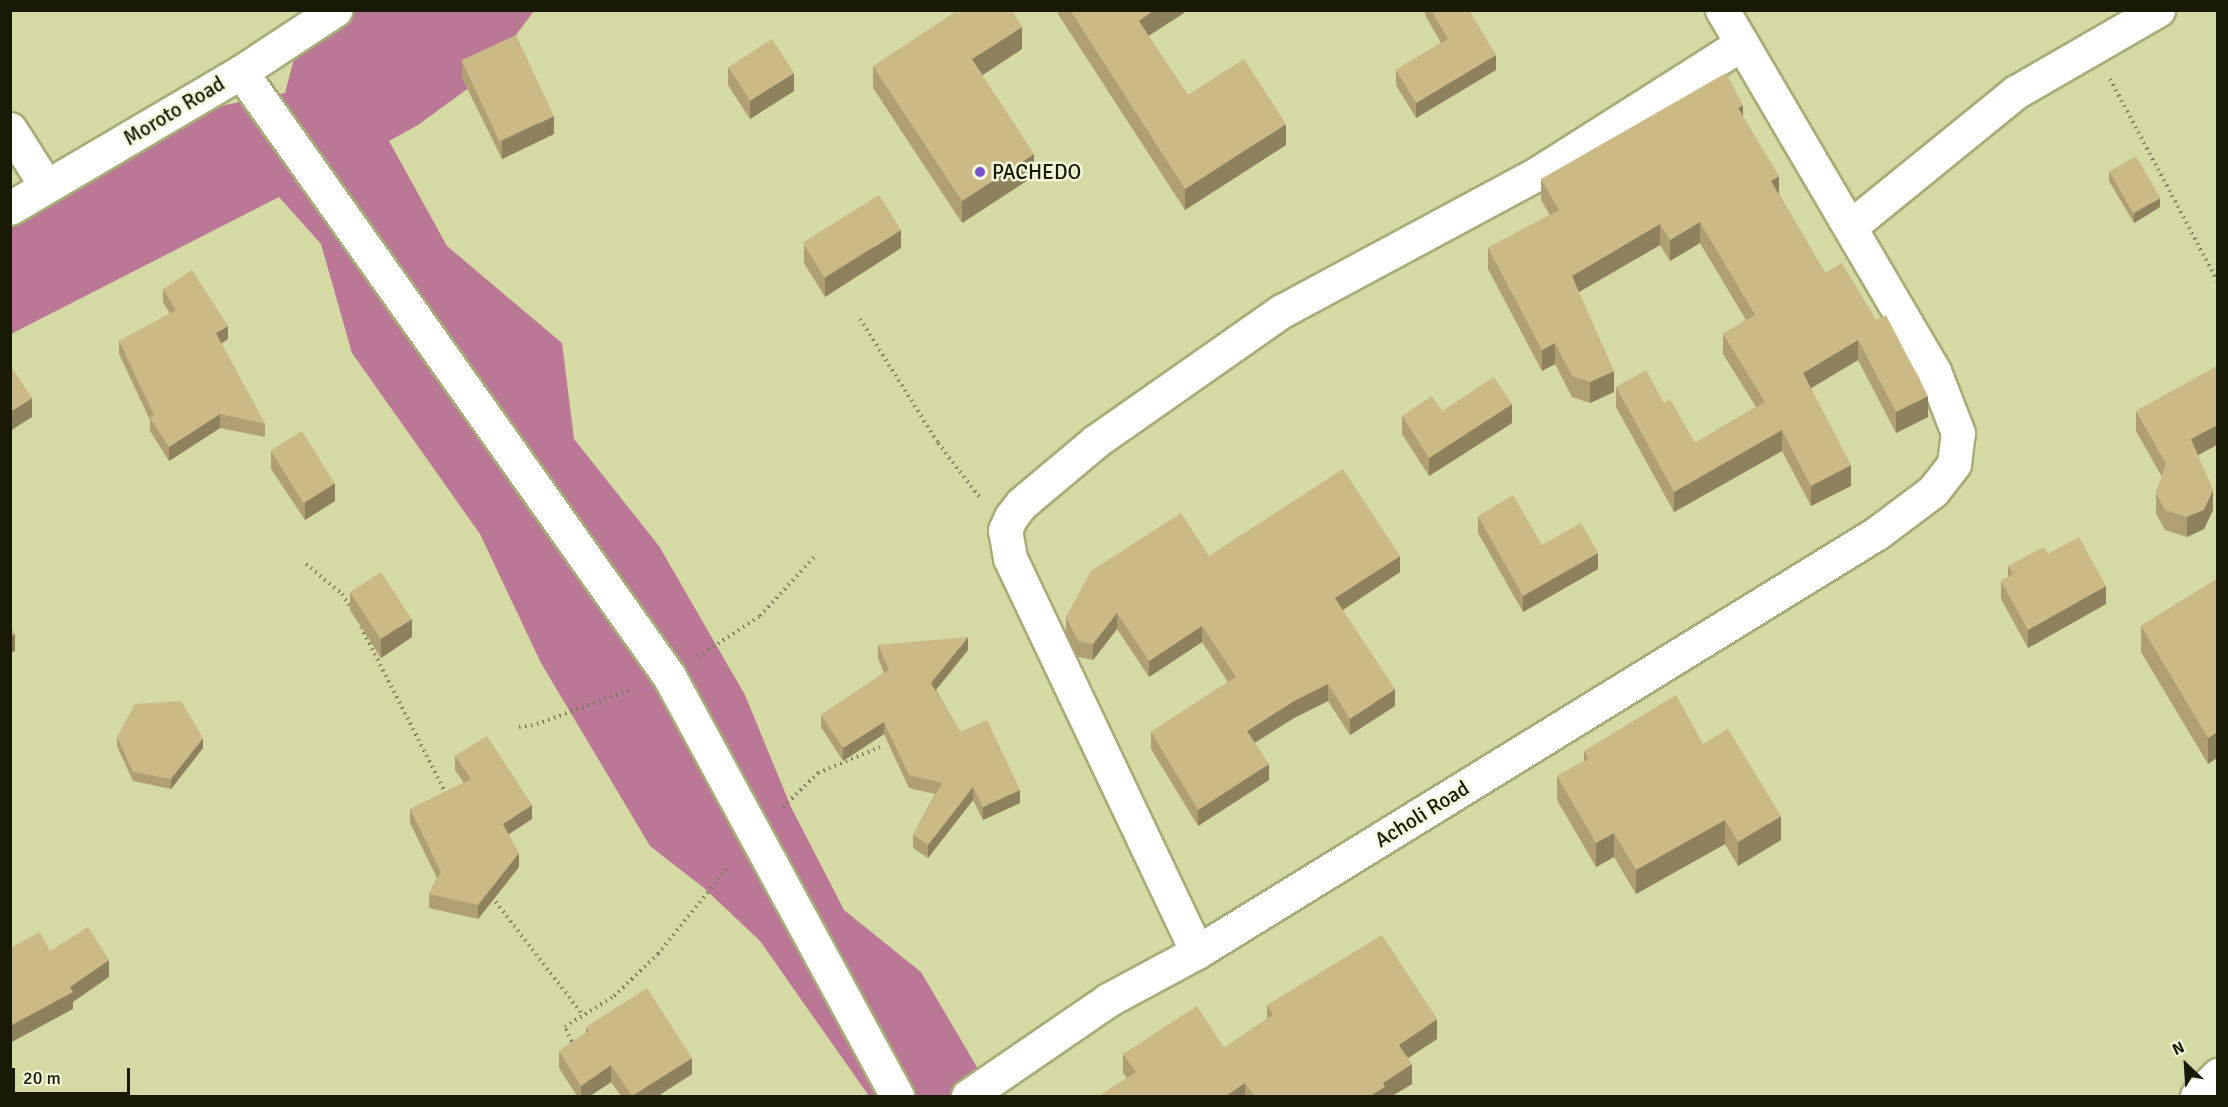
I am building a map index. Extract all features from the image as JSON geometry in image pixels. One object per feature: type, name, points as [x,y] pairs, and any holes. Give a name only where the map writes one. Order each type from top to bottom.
[{"type":"street","name":"Moroto Road","points":[[10,208],[241,72],[335,10]]},
{"type":"street","name":"Acholi Road","points":[[968,1096],[1108,1000],[1197,952],[1877,533],[1933,491],[1954,464],[1958,433],[1934,371],[1851,226],[1722,10]]},
{"type":"street","points":[[1851,226],[2016,92],[2092,46],[2158,10]]},
{"type":"street","points":[[1197,952],[1010,558],[1005,530],[1020,504],[1096,441],[1282,311],[1538,173],[1741,44]]},
{"type":"street","points":[[241,72],[669,676],[897,1096]]},
{"type":"street","points":[[10,129],[46,186]]},
{"type":"street","points":[[2197,1096],[2217,1075]]},
{"type":"path","points":[[2092,46],[2217,282]]},
{"type":"path","points":[[860,320],[938,443],[1005,530]]},
{"type":"path","points":[[306,564],[342,594],[353,614]]},
{"type":"path","points":[[359,624],[430,756],[449,800]]},
{"type":"path","points":[[578,1057],[565,1027],[614,996],[658,954],[755,834],[818,773],[880,747]]},
{"type":"path","points":[[486,887],[583,1015]]},
{"type":"shaded area","points":[[353,11],[534,11],[485,76],[418,125],[389,141],[447,246],[562,343],[574,439],[659,546],[745,695],[791,807],[844,910],[921,972],[984,1079],[956,1096],[869,1096],[760,941],[704,888],[650,846],[541,663],[480,534],[352,353],[321,244],[279,197],[11,334],[11,208],[186,113],[285,93],[296,51]]},
{"type":"building","points":[[958,10],[1012,10],[1022,27],[972,59],[1034,154],[962,201],[873,66]]},
{"type":"building","points":[[1070,10],[1154,10],[1139,21],[1188,95],[1244,59],[1286,124],[1185,189]]},
{"type":"building","points":[[1431,10],[1469,10],[1496,55],[1416,103],[1396,70],[1448,39]]},
{"type":"building","points":[[516,35],[554,116],[499,141],[462,60]]},
{"type":"building","points":[[772,39],[794,73],[750,101],[728,67]]},
{"type":"building","points":[[1726,73],[1743,105],[1738,108],[1779,176],[1771,181],[1825,273],[1842,263],[1876,320],[1886,315],[1928,396],[1896,412],[1858,340],[1803,373],[1851,465],[1811,486],[1782,430],[1674,492],[1616,387],[1646,370],[1664,403],[1670,399],[1695,443],[1765,402],[1723,334],[1755,315],[1700,222],[1670,240],[1660,224],[1572,276],[1614,371],[1590,382],[1572,376],[1555,343],[1542,350],[1488,248],[1559,210],[1541,179]]},
{"type":"building","points":[[2136,156],[2160,198],[2133,213],[2109,172]]},
{"type":"building","points":[[879,195],[901,230],[824,277],[803,243]]},
{"type":"building","points":[[192,270],[228,326],[216,333],[265,424],[220,414],[169,447],[150,418],[154,415],[119,341],[176,310],[163,289]]},
{"type":"building","points":[[10,365],[32,398],[10,412]]},
{"type":"building","points":[[2217,366],[2217,425],[2191,439],[2213,490],[2204,510],[2187,517],[2165,510],[2156,493],[2166,464],[2136,411]]},
{"type":"building","points":[[1494,377],[1512,404],[1429,458],[1402,416],[1432,396],[1442,411]]},
{"type":"building","points":[[302,431],[335,484],[303,503],[271,451]]},
{"type":"building","points":[[1343,469],[1400,556],[1335,598],[1395,689],[1350,719],[1328,684],[1294,701],[1247,731],[1269,764],[1198,810],[1151,732],[1236,677],[1202,626],[1149,661],[1117,613],[1093,644],[1078,641],[1066,617],[1091,571],[1181,513],[1209,556]]},
{"type":"building","points":[[1513,495],[1542,545],[1581,523],[1598,553],[1523,596],[1478,516]]},
{"type":"building","points":[[2079,537],[2106,586],[2028,630],[2001,581],[2013,574],[2008,566],[2044,547],[2048,554]]},
{"type":"building","points":[[381,572],[411,619],[380,639],[350,592]]},
{"type":"building","points":[[2217,579],[2217,732],[2208,738],[2141,626]]},
{"type":"building","points":[[968,637],[931,683],[960,732],[987,720],[1020,790],[983,807],[973,787],[928,845],[913,835],[942,783],[909,775],[884,722],[843,748],[821,715],[889,670],[878,645]]},
{"type":"building","points":[[1676,695],[1703,744],[1728,729],[1781,816],[1738,842],[1725,820],[1636,870],[1614,833],[1596,843],[1557,776],[1588,759],[1584,751]]},
{"type":"building","points":[[181,701],[203,738],[171,779],[133,772],[117,737],[135,704]]},
{"type":"building","points":[[487,736],[532,805],[503,824],[519,853],[478,905],[429,894],[441,872],[410,809],[471,779],[455,756]]},
{"type":"building","points":[[88,927],[109,960],[70,987],[73,992],[10,1026],[10,948],[40,932],[50,951]]},
{"type":"building","points":[[1382,935],[1437,1019],[1399,1045],[1412,1064],[1383,1083],[1385,1087],[1370,1096],[1254,1096],[1245,1083],[1226,1096],[1099,1096],[1136,1072],[1123,1054],[1197,1006],[1224,1048],[1273,1015],[1267,1005]]},
{"type":"building","points":[[647,988],[692,1058],[632,1096],[611,1065],[581,1086],[559,1051],[589,1031],[586,1027]]},
{"type":"place","name":"PACHEDO","points":[[980,172]]}]
